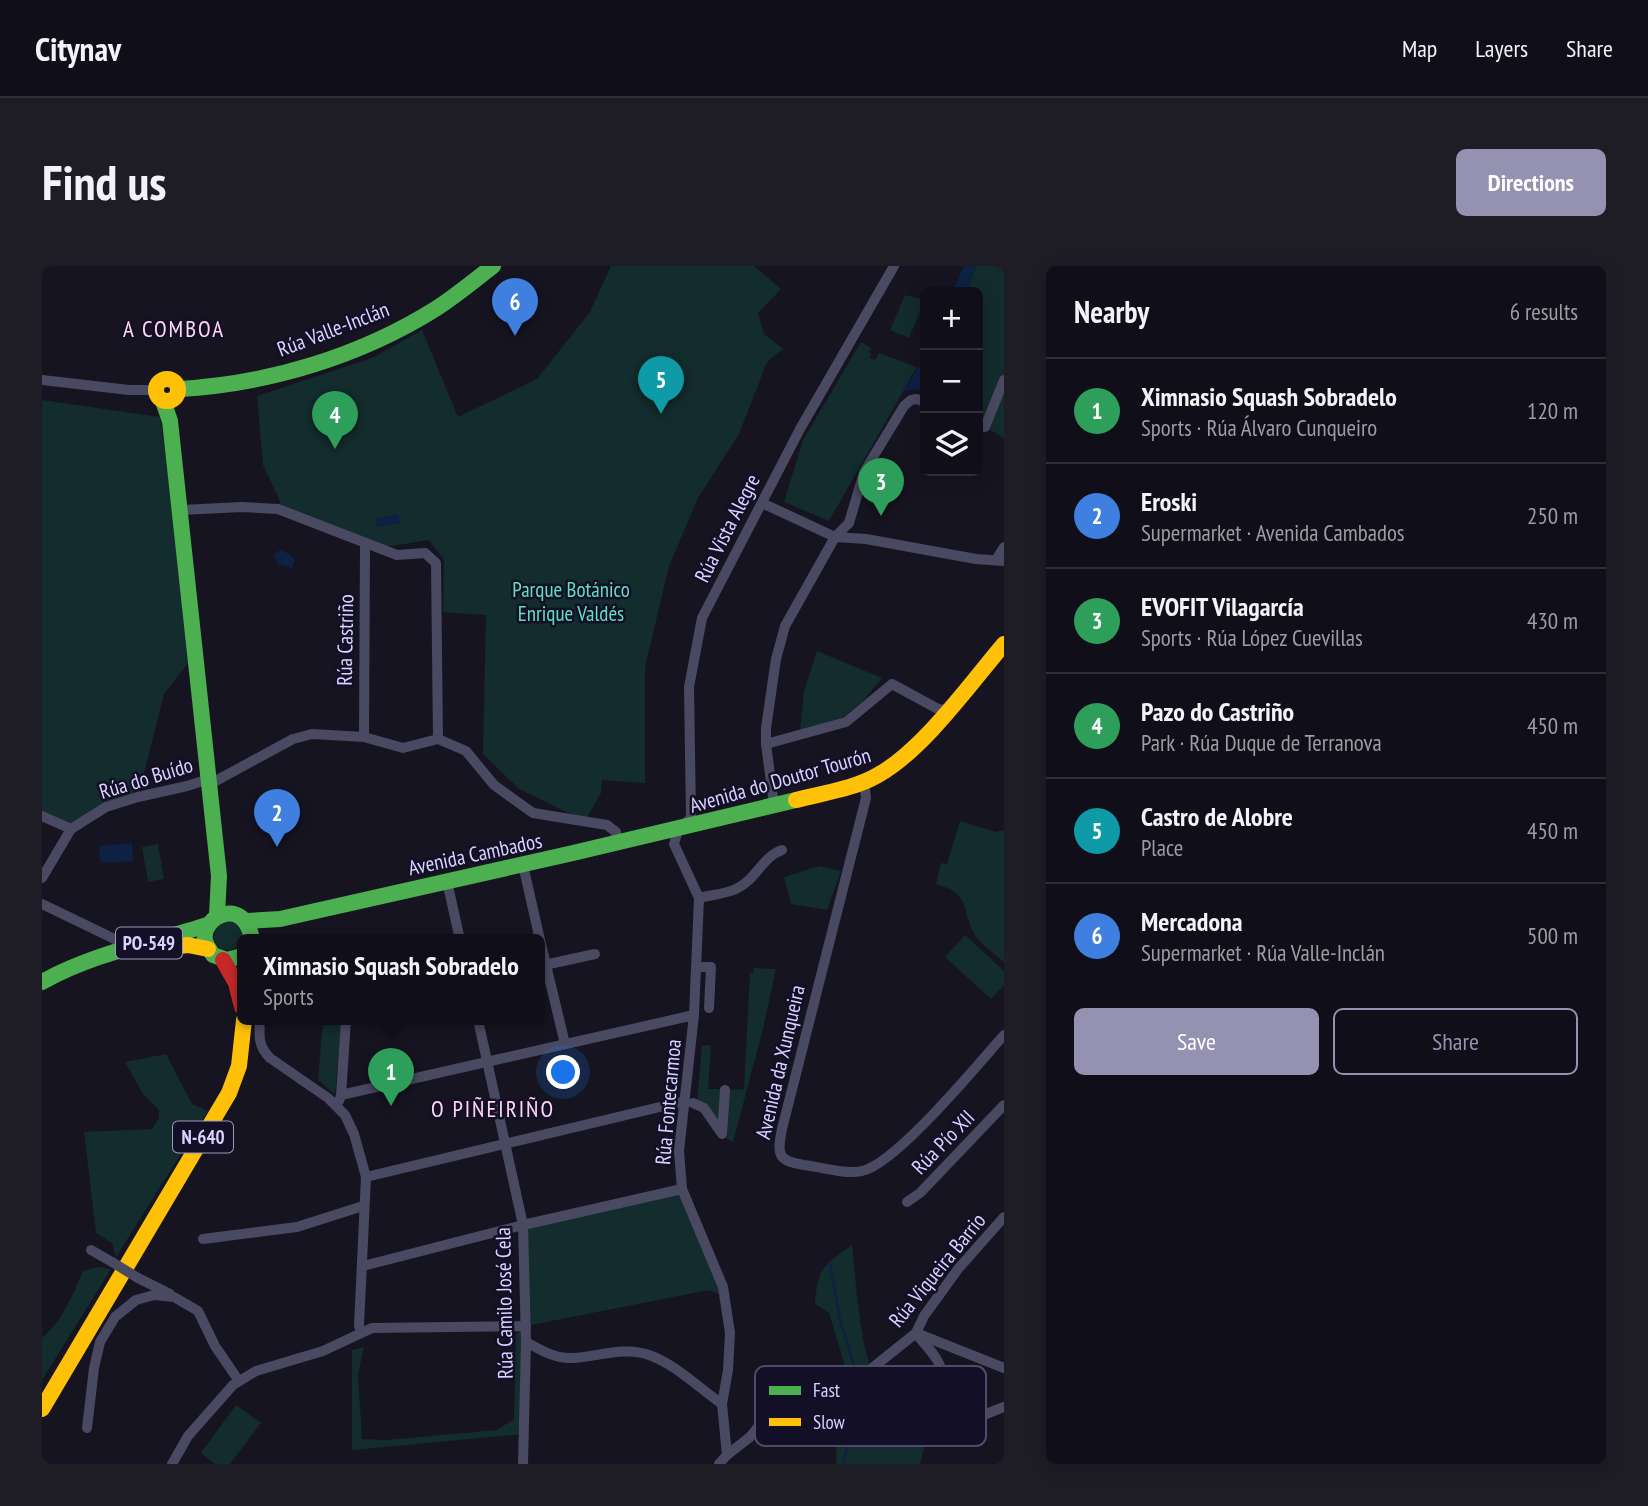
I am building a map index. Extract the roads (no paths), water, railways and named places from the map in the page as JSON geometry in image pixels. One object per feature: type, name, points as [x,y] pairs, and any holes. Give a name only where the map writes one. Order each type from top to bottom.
[{"type":"main road","name":"Rúa Valle-Inclán","points":[[168,394],[248,381],[296,368],[367,343],[429,312],[490,268]]},
{"type":"main road","points":[[168,394],[219,876],[212,920],[205,936],[208,949],[216,957],[223,960],[237,959]]},
{"type":"main road","name":"Avenida do Doutor Tourón","points":[[678,830],[864,782],[883,774],[936,727],[947,710],[1003,646]]},
{"type":"main road","name":"Avenida Cambados","points":[[247,928],[678,830]]},
{"type":"main road","points":[[219,876],[247,928]]},
{"type":"main road","points":[[212,920],[226,912],[247,928]]},
{"type":"main road","name":"PO-549","points":[[42,984],[64,968],[212,920]]},
{"type":"main road","name":"PO-549","points":[[42,984],[92,965],[174,945],[208,949]]},
{"type":"main road","points":[[223,960],[237,987]]},
{"type":"main road","name":"N-640","points":[[42,1409],[229,1093],[239,1066],[243,1025]]},
{"type":"street","name":"Rúa Vista Alegre","points":[[678,830],[691,818],[689,687],[702,618],[800,429],[894,266]]},
{"type":"street","name":"Rúa Valle-Inclán","points":[[42,380],[168,394]]},
{"type":"street","points":[[985,427],[1004,380]]},
{"type":"street","points":[[774,805],[766,744],[770,693],[785,626],[835,537],[849,523],[864,472],[889,428],[907,402],[920,400]]},
{"type":"street","points":[[762,503],[835,537],[1000,561],[1004,547]]},
{"type":"street","points":[[181,510],[242,507],[278,509],[397,555],[425,553],[436,563],[438,739],[466,751],[494,785],[533,813],[607,825],[616,832],[618,842]]},
{"type":"street","name":"Rúa Castriño","points":[[364,737],[365,544]]},
{"type":"street","points":[[766,744],[846,722],[892,684],[938,709],[947,710]]},
{"type":"street","name":"Rúa do Buído","points":[[42,878],[71,829],[106,807],[210,781],[293,739],[312,734],[364,737],[404,748],[438,739]]},
{"type":"street","name":"Avenida da Xunqueira","points":[[864,782],[866,798],[785,1117],[779,1153],[781,1158],[792,1163],[850,1172],[870,1168],[915,1133],[1004,1035]]},
{"type":"street","points":[[42,816],[71,829]]},
{"type":"street","name":"Rúa Fontecarmoa","points":[[678,830],[674,844],[699,898],[689,1102],[679,1151],[682,1189],[723,1287],[730,1333],[729,1370],[722,1404],[727,1454]]},
{"type":"street","points":[[699,898],[736,889],[751,878],[771,854],[782,850]]},
{"type":"street","points":[[523,865],[539,934]]},
{"type":"street","points":[[447,881],[459,934]]},
{"type":"street","points":[[42,904],[132,947]]},
{"type":"street","points":[[545,964],[595,954]]},
{"type":"street","points":[[696,967],[711,967],[709,1008]]},
{"type":"street","points":[[545,975],[565,1044]]},
{"type":"street","points":[[260,1025],[259,1041],[262,1051],[339,1100],[694,1015]]},
{"type":"street","points":[[346,1025],[339,1100],[354,1134],[366,1177],[359,1326],[362,1332]]},
{"type":"street","name":"Rúa Camilo José Cela","points":[[479,1025],[523,1225],[526,1325],[523,1464]]},
{"type":"street","points":[[366,1177],[689,1102],[704,1108],[722,1134],[724,1090]]},
{"type":"street","name":"Rúa Pío XII","points":[[907,1202],[920,1194],[1004,1105]]},
{"type":"street","points":[[363,1266],[523,1225],[682,1189]]},
{"type":"street","points":[[203,1239],[296,1227],[332,1218],[363,1206]]},
{"type":"street","name":"Rúa Viqueira Barrio","points":[[874,1366],[916,1333],[924,1316],[958,1269],[1004,1217]]},
{"type":"street","points":[[92,1250],[198,1311],[215,1346],[239,1381]]},
{"type":"street","points":[[87,1427],[100,1342],[115,1317],[136,1300],[154,1296],[174,1297]]},
{"type":"street","points":[[172,1464],[188,1436],[233,1385],[256,1371],[323,1351],[372,1328],[526,1325]]},
{"type":"street","points":[[916,1333],[1004,1368]]},
{"type":"street","points":[[916,1333],[939,1359],[941,1366]]},
{"type":"street","points":[[526,1342],[550,1355],[570,1358],[626,1351],[647,1354],[722,1404]]},
{"type":"street","points":[[986,1414],[1004,1407]]},
{"type":"street","name":"Rúa Viqueira Barrio","points":[[727,1454],[755,1431]]},
{"type":"street","points":[[719,1464],[727,1454]]},
{"type":"water","points":[[964,266],[976,266],[968,287],[954,287]]},
{"type":"water","points":[[919,366],[920,391],[904,391]]},
{"type":"water","points":[[398,514],[400,523],[377,527],[375,519]]},
{"type":"water","points":[[281,549],[295,559],[292,568],[278,564],[273,555]]},
{"type":"water","points":[[132,843],[133,861],[103,863],[100,860],[99,846]]},
{"type":"waterway","points":[[830,1263],[840,1320],[854,1366]]},
{"type":"waterway","points":[[843,1464],[847,1446]]},
{"type":"place","name":"Mercadona","points":[[515,336]]},
{"type":"place","name":"Castro de Alobre","points":[[661,414]]},
{"type":"place","name":"Pazo do Castriño","points":[[335,449]]},
{"type":"place","name":"EVOFIT Vilagarcía","points":[[881,516]]},
{"type":"place","name":"Eroski","points":[[277,847]]},
{"type":"place","name":"Ximnasio Squash Sobradelo","points":[[391,1106]]},
{"type":"district","name":"A COMBOA","points":[[174,328]]},
{"type":"district","name":"O PIÑEIRIÑO","points":[[493,1108]]},
{"type":"park label","name":"Parque Botánico Enrique Valdés","points":[[571,601]]}]
